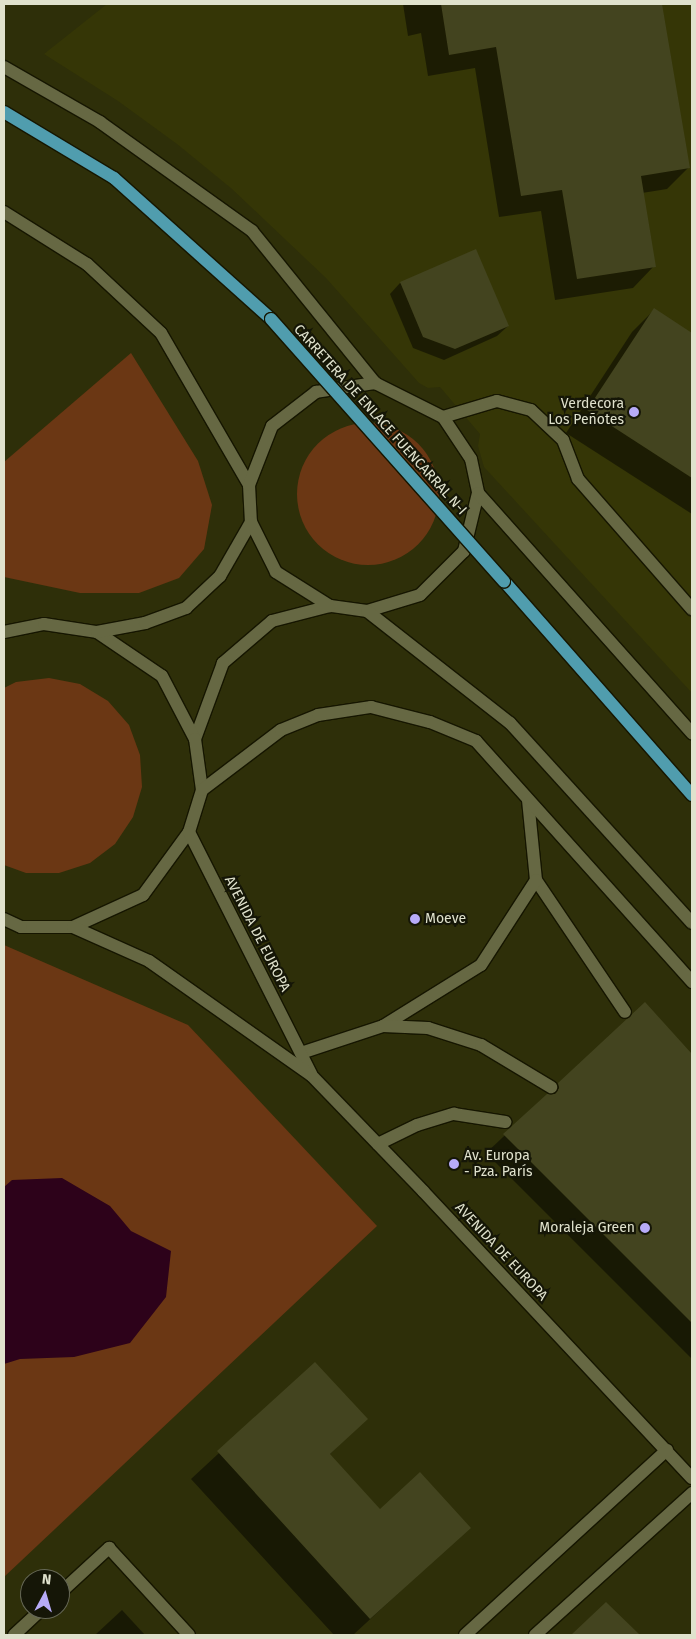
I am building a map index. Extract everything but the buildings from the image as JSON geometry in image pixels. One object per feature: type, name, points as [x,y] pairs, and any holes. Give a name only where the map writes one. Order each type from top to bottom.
[{"type":"main road","name":"CARRETERA DE ENLACE FUENCARRAL N-I","points":[[4,112],[114,178],[271,319],[692,794]]},
{"type":"street","points":[[4,67],[100,122],[252,231],[375,382],[443,417],[471,459],[478,493],[464,551],[420,596],[366,611],[330,606],[272,621],[222,663],[195,739]]},
{"type":"street","points":[[4,212],[87,264],[161,333],[248,485],[251,522],[276,572],[330,606]]},
{"type":"street","points":[[248,485],[272,426],[316,392],[375,382]]},
{"type":"street","points":[[443,417],[497,401],[531,410],[563,440],[578,479],[692,609]]},
{"type":"street","points":[[478,493],[692,733]]},
{"type":"street","points":[[4,632],[44,624],[97,632],[145,623],[186,608],[220,576],[251,522]]},
{"type":"street","points":[[366,611],[510,723],[692,922]]},
{"type":"street","points":[[4,919],[21,926],[73,927],[143,895],[189,832],[202,790],[195,739],[162,676],[97,632]]},
{"type":"street","points":[[202,790],[281,730],[318,715],[371,706],[430,722],[476,741],[692,982]]},
{"type":"street","points":[[528,800],[536,880],[625,1012]]},
{"type":"street","name":"AVENIDA DE EUROPA","points":[[189,832],[312,1076]]},
{"type":"street","points":[[301,1053],[383,1026],[481,966],[536,880]]},
{"type":"street","name":"AVENIDA DE EUROPA","points":[[73,927],[149,961],[312,1076],[692,1478]]},
{"type":"street","points":[[383,1026],[428,1028],[481,1045],[550,1087]]},
{"type":"street","points":[[378,1144],[417,1125],[454,1114],[505,1122]]},
{"type":"street","points":[[465,1635],[667,1450]]},
{"type":"street","points":[[535,1635],[692,1493]]},
{"type":"street","points":[[70,1584],[109,1548],[188,1635]]},
{"type":"street","points":[[14,1635],[31,1619]]},
{"type":"shaded area","points":[[107,4],[692,4],[692,693],[484,467],[478,446],[480,434],[440,387],[428,388],[419,383],[326,278],[232,189],[177,144],[118,101],[44,54]]},
{"type":"shaded area","points":[[131,353],[198,461],[212,505],[204,549],[179,578],[139,593],[80,593],[4,577],[4,462]]},
{"type":"shaded area","points":[[368,423],[382,424],[395,428],[418,444],[434,467],[438,480],[438,508],[434,521],[418,544],[395,560],[382,564],[368,565],[354,564],[341,560],[318,544],[302,521],[298,508],[297,494],[298,480],[302,467],[318,444],[341,428],[354,424]]},
{"type":"shaded area","points":[[49,678],[80,684],[108,701],[129,725],[140,755],[142,787],[133,817],[115,844],[90,863],[59,873],[26,873],[4,865],[4,688],[16,682]]},
{"type":"shaded area","points":[[4,945],[188,1025],[377,1226],[4,1577]]},
{"type":"shaded area","points":[[62,1178],[110,1206],[131,1231],[171,1251],[166,1297],[130,1343],[74,1357],[20,1359],[4,1364],[4,1187],[12,1180]]},
{"type":"place","name":"Verdecora Los Peñotes","points":[[634,412]]},
{"type":"place","name":"Moeve","points":[[415,919]]},
{"type":"place","name":"Av. Europa - Pza. París","points":[[454,1164]]},
{"type":"place","name":"Moraleja Green","points":[[645,1228]]}]
